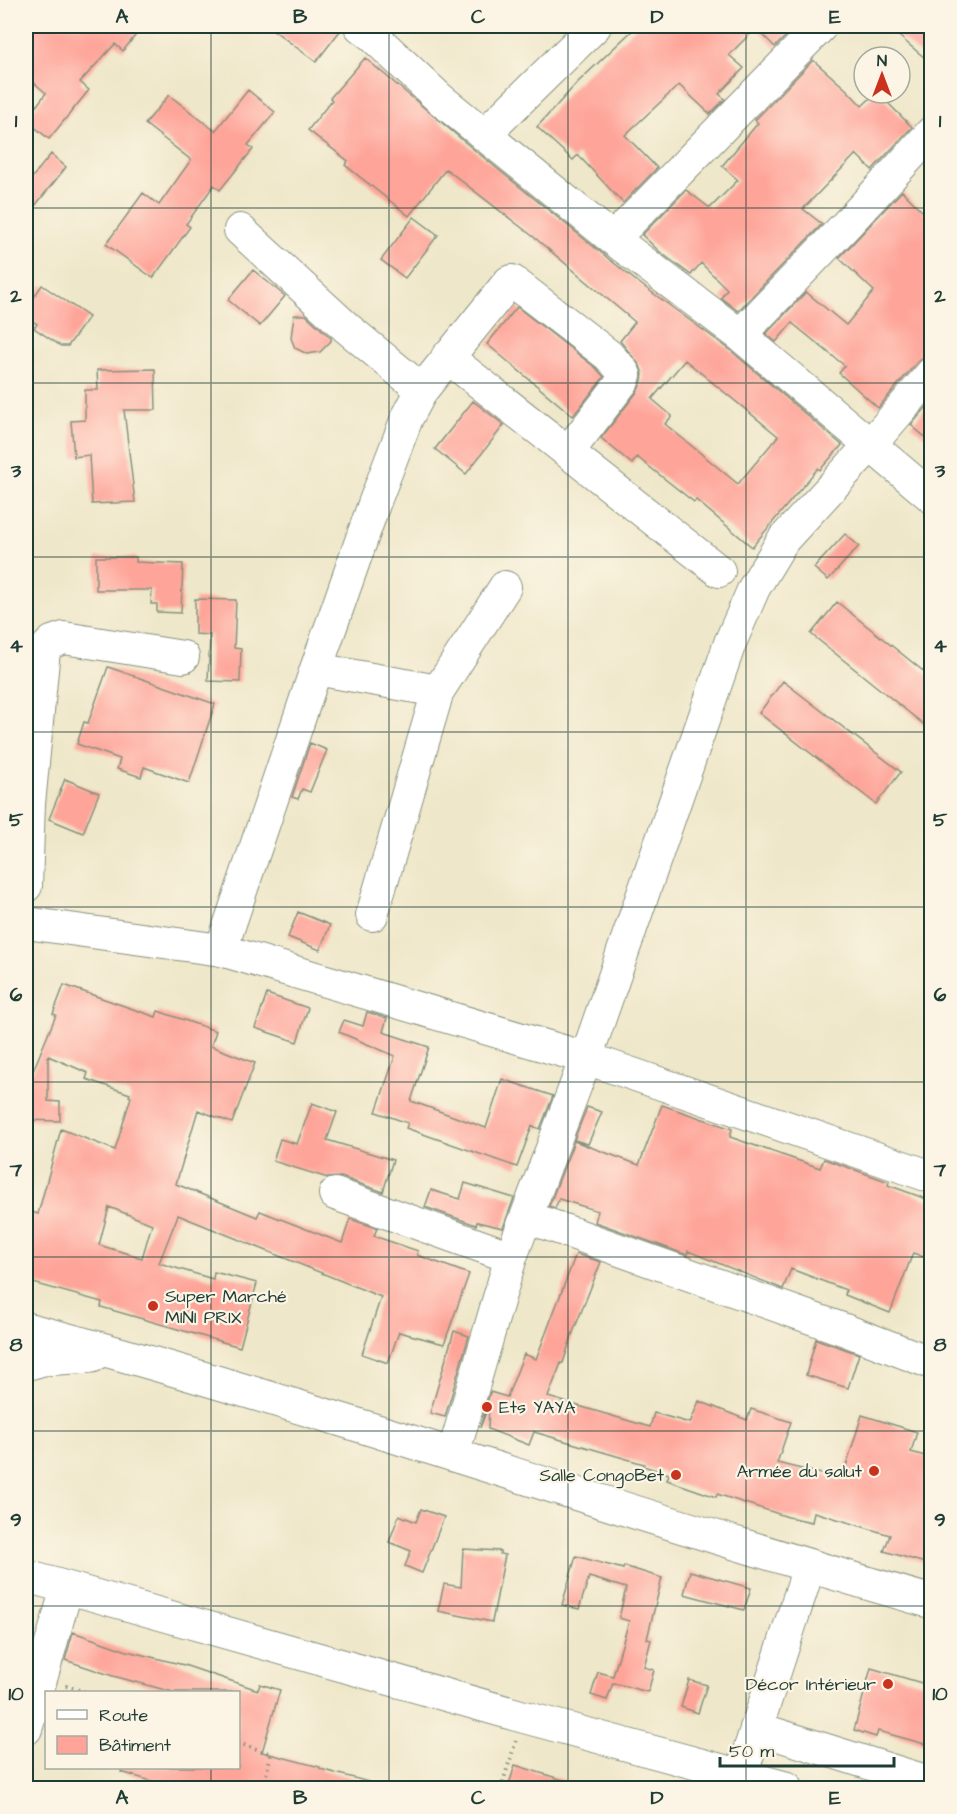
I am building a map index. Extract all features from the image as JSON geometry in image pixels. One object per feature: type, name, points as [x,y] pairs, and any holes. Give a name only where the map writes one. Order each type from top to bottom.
[{"type":"main road","points":[[26,1329],[124,1355],[809,1567],[932,1602]]},
{"type":"main road","points":[[26,1364],[42,1359],[73,1356],[124,1355]]},
{"type":"street","points":[[484,135],[595,26]]},
{"type":"street","points":[[613,239],[821,26]]},
{"type":"street","points":[[372,29],[438,98],[613,239],[740,335],[932,497]]},
{"type":"street","points":[[740,335],[932,132]]},
{"type":"street","points":[[240,230],[347,328],[422,390]]},
{"type":"street","points":[[221,950],[316,669],[407,418],[422,390],[447,357],[506,284],[512,281],[608,355],[625,375],[623,381],[568,452]]},
{"type":"street","points":[[447,357],[719,571]]},
{"type":"street","points":[[453,1455],[511,1257],[586,1059],[730,643],[754,588],[783,540],[932,373]]},
{"type":"street","points":[[372,915],[438,691],[505,587]]},
{"type":"street","points":[[26,886],[29,804],[44,650],[52,642],[64,638],[183,657]]},
{"type":"street","points":[[316,669],[438,691]]},
{"type":"street","points":[[26,923],[221,950],[586,1059],[932,1176]]},
{"type":"street","points":[[335,1194],[511,1257]]},
{"type":"street","points":[[527,1217],[932,1363]]},
{"type":"street","points":[[739,1783],[809,1567]]},
{"type":"street","points":[[26,1576],[524,1717],[739,1783],[787,1788]]},
{"type":"street","points":[[26,1729],[67,1587]]},
{"type":"street","points":[[756,1728],[932,1783]]},
{"type":"path","points":[[501,1788],[524,1717]]},
{"type":"path","points":[[240,1744],[270,1754],[263,1788]]},
{"type":"building","points":[[26,26],[143,26],[123,51],[115,44],[80,82],[89,90],[49,139],[26,120],[46,93],[26,76]]},
{"type":"building","points":[[268,26],[342,26],[343,27],[316,62]]},
{"type":"building","points":[[637,26],[796,26],[775,47],[756,28],[729,55],[744,68],[719,94],[725,99],[710,114],[679,85],[625,135],[657,168],[623,203],[578,155],[573,160],[537,127],[577,83]]},
{"type":"building","points":[[887,26],[932,26],[932,64],[912,45]]},
{"type":"building","points":[[365,58],[635,280],[729,349],[842,445],[820,470],[818,468],[752,547],[696,500],[694,502],[637,457],[632,464],[601,438],[637,392],[642,381],[643,374],[640,366],[620,341],[635,322],[535,238],[446,169],[409,216],[345,165],[348,161],[308,130],[332,100],[330,98]],"holes":[[[685,360],[778,436],[738,484],[665,424],[672,416],[652,399]]]},
{"type":"building","points":[[813,60],[852,95],[852,105],[890,105],[912,127],[872,170],[856,154],[803,209],[822,224],[738,311],[721,298],[727,289],[701,263],[691,275],[642,235],[686,190],[710,208],[738,180],[722,166],[758,123],[755,120]]},
{"type":"building","points":[[248,90],[275,112],[248,145],[253,149],[220,190],[214,185],[186,224],[190,227],[153,278],[106,244],[143,193],[159,205],[191,160],[145,124],[169,95],[215,131]]},
{"type":"building","points":[[51,154],[66,167],[26,217],[26,185]]},
{"type":"building","points":[[902,191],[932,221],[932,356],[926,356],[918,361],[878,408],[839,373],[845,366],[792,323],[776,342],[766,334],[806,292],[846,325],[874,291],[839,258]]},
{"type":"building","points":[[414,217],[438,235],[405,278],[381,260]]},
{"type":"building","points":[[253,270],[285,296],[260,326],[228,300]]},
{"type":"building","points":[[42,285],[89,317],[68,346],[61,346],[34,328],[37,324],[26,316],[26,309]]},
{"type":"building","points":[[517,307],[596,368],[604,377],[573,416],[487,344]]},
{"type":"building","points":[[294,315],[306,315],[331,338],[331,341],[320,352],[307,354],[295,348],[291,338]]},
{"type":"building","points":[[155,369],[156,410],[124,410],[135,502],[92,504],[89,455],[74,457],[71,421],[85,420],[85,390],[98,390],[97,370]]},
{"type":"building","points":[[473,401],[504,425],[466,474],[435,449]]},
{"type":"building","points":[[932,401],[932,443],[911,425]]},
{"type":"building","points":[[845,534],[859,546],[828,580],[814,568]]},
{"type":"building","points":[[96,557],[136,557],[136,562],[183,564],[181,613],[157,612],[157,604],[151,604],[152,590],[96,590]]},
{"type":"building","points":[[195,599],[236,600],[234,648],[241,649],[240,682],[208,681],[210,635],[195,634]]},
{"type":"building","points":[[837,602],[932,678],[932,731],[811,634]]},
{"type":"building","points":[[108,667],[215,704],[189,783],[144,767],[141,777],[117,769],[120,759],[77,744],[84,722],[88,723]]},
{"type":"building","points":[[783,681],[901,772],[876,804],[759,713]]},
{"type":"building","points":[[310,743],[327,750],[310,792],[302,789],[298,799],[292,797]]},
{"type":"building","points":[[65,779],[99,793],[83,833],[49,819]]},
{"type":"building","points":[[298,912],[330,925],[320,950],[288,937]]},
{"type":"building","points":[[64,985],[156,1017],[158,1011],[216,1031],[211,1046],[255,1063],[232,1123],[198,1110],[176,1184],[257,1217],[260,1211],[342,1243],[350,1219],[377,1228],[374,1236],[418,1251],[417,1255],[469,1274],[444,1344],[399,1332],[388,1363],[362,1354],[381,1297],[178,1215],[159,1263],[213,1279],[214,1272],[257,1283],[240,1347],[101,1307],[102,1302],[26,1281],[26,1210],[38,1214],[61,1129],[115,1150],[131,1097],[130,1094],[86,1079],[88,1073],[48,1056],[48,1101],[60,1102],[60,1121],[26,1120],[26,1071],[33,1071],[56,1015],[53,1014]],"holes":[[[109,1207],[152,1224],[142,1258],[99,1245]]]},
{"type":"building","points":[[267,994],[308,1008],[297,1042],[255,1028]]},
{"type":"building","points":[[367,1012],[387,1018],[383,1032],[429,1047],[411,1101],[486,1128],[502,1079],[553,1096],[540,1129],[532,1126],[517,1167],[406,1128],[408,1123],[376,1112],[395,1056],[339,1032],[344,1020],[363,1026]]},
{"type":"building","points":[[312,1103],[337,1112],[327,1140],[393,1160],[383,1192],[341,1177],[328,1178],[273,1161],[280,1139],[297,1144]]},
{"type":"building","points":[[662,1105],[732,1129],[730,1137],[820,1168],[824,1159],[889,1182],[888,1185],[932,1201],[932,1260],[913,1253],[890,1313],[845,1295],[846,1290],[791,1269],[783,1289],[688,1251],[687,1255],[595,1222],[598,1211],[559,1199],[555,1208],[549,1206],[574,1141],[639,1165]]},
{"type":"building","points":[[587,1107],[602,1112],[588,1144],[574,1140]]},
{"type":"building","points":[[465,1183],[514,1198],[503,1228],[477,1222],[476,1225],[425,1207],[431,1190],[460,1199]]},
{"type":"building","points":[[576,1254],[601,1262],[548,1397],[650,1427],[654,1413],[690,1423],[699,1401],[747,1420],[751,1409],[791,1422],[777,1463],[842,1479],[862,1415],[917,1432],[911,1452],[932,1458],[932,1565],[884,1551],[890,1535],[814,1512],[812,1522],[788,1517],[717,1494],[716,1497],[667,1480],[669,1474],[643,1466],[644,1464],[534,1432],[529,1445],[488,1429],[489,1405],[480,1428],[490,1392],[507,1397],[524,1354],[536,1359]]},
{"type":"building","points":[[454,1331],[469,1336],[445,1417],[430,1413]]},
{"type":"building","points":[[816,1339],[859,1354],[848,1388],[806,1375]]},
{"type":"building","points":[[421,1509],[444,1517],[422,1573],[405,1566],[411,1551],[389,1542],[399,1515],[416,1522]]},
{"type":"building","points":[[463,1549],[500,1551],[500,1554],[505,1555],[492,1622],[438,1611],[444,1584],[461,1587]]},
{"type":"building","points":[[576,1556],[623,1569],[624,1566],[662,1578],[647,1639],[651,1640],[644,1667],[654,1670],[648,1692],[613,1683],[607,1700],[591,1695],[598,1672],[613,1676],[629,1621],[619,1618],[626,1588],[589,1577],[579,1609],[562,1605]]},
{"type":"building","points":[[690,1571],[751,1588],[744,1610],[684,1594]]},
{"type":"building","points":[[73,1632],[127,1651],[184,1665],[258,1690],[260,1684],[280,1690],[262,1752],[369,1782],[368,1788],[283,1788],[256,1782],[254,1788],[175,1788],[121,1772],[122,1769],[240,1769],[240,1691],[169,1691],[65,1660]]},
{"type":"building","points":[[871,1668],[932,1686],[932,1746],[878,1731],[876,1737],[854,1730]]},
{"type":"building","points":[[689,1680],[707,1685],[698,1713],[681,1707]]},
{"type":"building","points":[[515,1765],[576,1784],[576,1788],[508,1788]]},
{"type":"place","name":"Super Marché MINI PRIX","points":[[153,1306]]},
{"type":"place","name":"Ets YAYA","points":[[487,1407]]},
{"type":"place","name":"Armée du salut","points":[[874,1471]]},
{"type":"place","name":"Salle CongoBet","points":[[676,1475]]},
{"type":"place","name":"Décor Intérieur","points":[[888,1684]]}]
